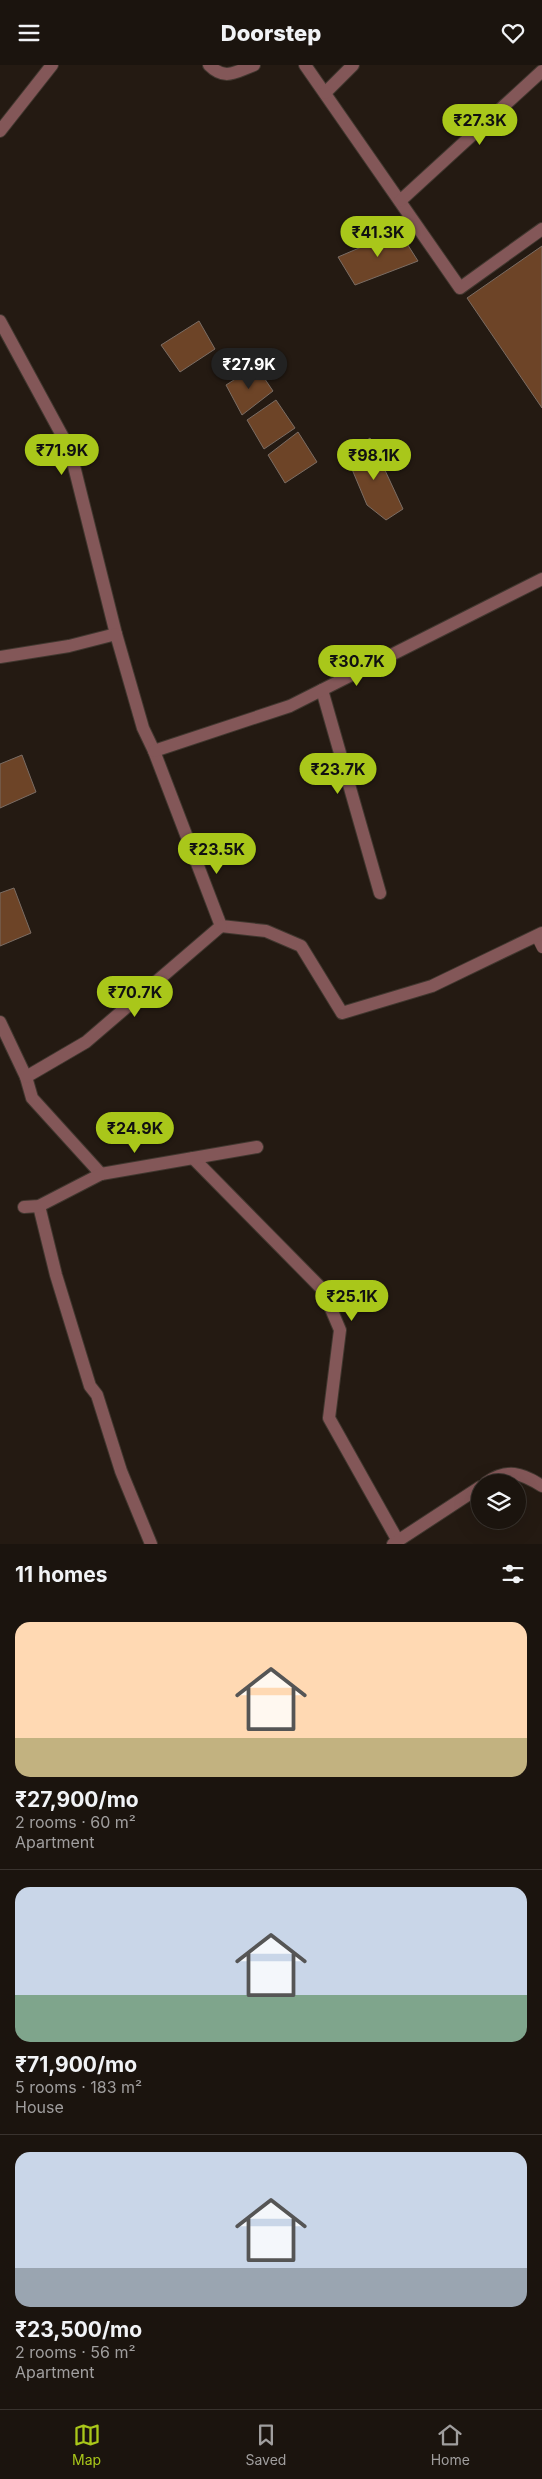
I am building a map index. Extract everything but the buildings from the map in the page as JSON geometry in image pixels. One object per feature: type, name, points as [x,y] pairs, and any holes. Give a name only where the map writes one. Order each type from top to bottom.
[{"type":"street","points":[[0,131],[52,65]]},
{"type":"street","points":[[209,65],[217,73],[227,75],[254,65]]},
{"type":"street","points":[[305,65],[460,287],[542,229]]},
{"type":"street","points":[[326,93],[353,65]]},
{"type":"street","points":[[400,201],[542,71]]},
{"type":"street","points":[[0,321],[70,450],[116,634],[143,728],[154,751],[221,926]]},
{"type":"street","points":[[154,751],[290,706],[542,579]]},
{"type":"street","points":[[0,657],[69,646],[116,634]]},
{"type":"street","points":[[322,690],[380,893]]},
{"type":"street","points":[[26,1077],[86,1042],[221,926],[266,931],[301,946],[342,1013],[432,986],[539,935]]},
{"type":"street","points":[[0,1022],[26,1077],[32,1098],[101,1174]]},
{"type":"street","points":[[24,1207],[39,1206],[101,1174],[256,1147]]},
{"type":"street","points":[[193,1158],[323,1290],[340,1330],[328,1418],[396,1543],[471,1493]]},
{"type":"street","points":[[39,1206],[56,1275],[90,1386],[97,1395],[121,1471],[151,1544]]},
{"type":"street","points":[[526,1476],[542,1486]]},
{"type":"lane","points":[[539,935],[542,948]]}]
